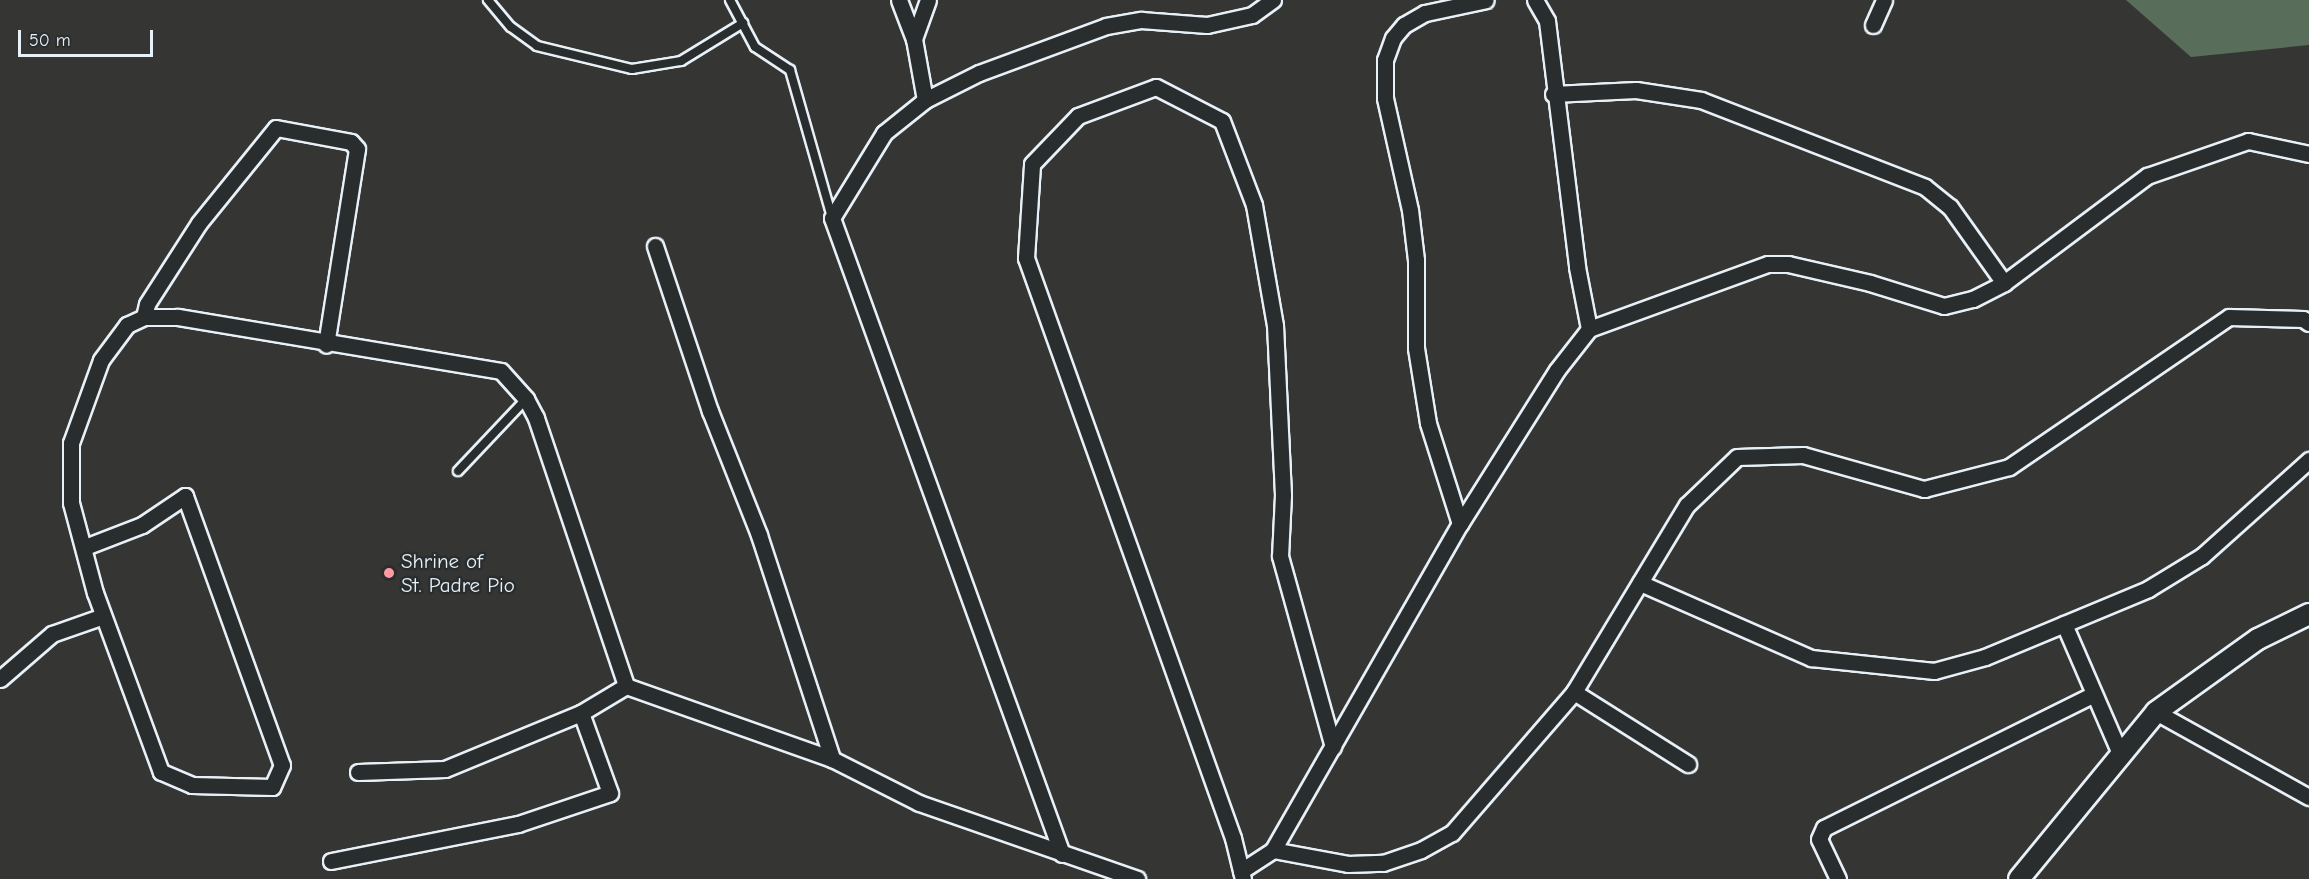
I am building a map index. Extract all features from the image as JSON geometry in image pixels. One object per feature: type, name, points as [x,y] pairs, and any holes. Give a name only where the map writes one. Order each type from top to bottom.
[{"type":"street","points":[[899,0],[914,39],[925,100]]},
{"type":"street","points":[[914,39],[928,0]]},
{"type":"street","points":[[1062,854],[832,218],[884,133],[925,100],[980,73],[1106,26],[1141,20],[1207,25],[1252,15],[1273,0]]},
{"type":"street","points":[[1460,524],[1428,423],[1416,348],[1416,260],[1410,210],[1385,98],[1384,60],[1393,38],[1404,25],[1425,13],[1486,0]]},
{"type":"street","points":[[1535,0],[1547,21],[1553,94],[1589,329]]},
{"type":"street","points":[[1873,25],[1884,0]]},
{"type":"street","points":[[1333,747],[1280,556],[1283,495],[1275,325],[1254,205],[1222,121],[1156,87],[1078,116],[1032,164],[1026,258],[1233,838],[1242,875],[1274,850],[1333,747],[1460,524],[1557,370],[1589,329],[1768,264],[1788,264],[1870,283],[1944,306],[1973,299],[2004,283],[2147,176],[2248,141],[2309,154]]},
{"type":"street","points":[[1553,94],[1636,90],[1701,100],[1925,187],[1950,207],[2004,283]]},
{"type":"street","points":[[144,316],[147,304],[199,223],[276,128],[351,142],[357,149],[326,345]]},
{"type":"street","points":[[655,246],[710,411],[759,535],[832,759]]},
{"type":"street","points":[[85,547],[142,525],[185,496],[282,765],[272,787],[192,785],[161,772],[103,616],[71,503],[71,443],[101,360],[127,325],[144,316],[178,317],[326,345],[501,372],[526,399],[626,686]]},
{"type":"street","points":[[1274,850],[1348,864],[1383,863],[1452,833],[1574,692],[1687,505],[1737,457],[1803,456],[1924,489],[2009,467],[2229,317],[2303,319],[2309,323]]},
{"type":"street","points":[[1640,583],[1810,658],[1934,671],[1985,657],[2148,589],[2202,556],[2309,460]]},
{"type":"street","points":[[2019,879],[2156,712],[2258,639],[2309,614]]},
{"type":"street","points":[[0,680],[52,634],[103,616]]},
{"type":"street","points":[[2064,624],[2121,756]]},
{"type":"street","points":[[626,686],[832,759],[919,803],[1137,879]]},
{"type":"street","points":[[358,772],[445,769],[581,713],[626,686]]},
{"type":"street","points":[[1574,692],[1688,764]]},
{"type":"street","points":[[1838,879],[1819,839],[1824,828],[2094,694]]},
{"type":"street","points":[[2156,712],[2309,796]]},
{"type":"street","points":[[331,861],[518,824],[610,793],[581,713]]},
{"type":"lane","points":[[488,0],[511,27],[537,46],[632,69],[681,62],[743,23]]},
{"type":"lane","points":[[730,0],[755,47],[790,70],[832,218]]},
{"type":"lane","points":[[458,471],[526,399]]},
{"type":"green space","points":[[2126,0],[2309,0],[2309,45],[2191,57]]},
{"type":"place","name":"Shrine of St. Padre Pio","points":[[389,573]]}]
